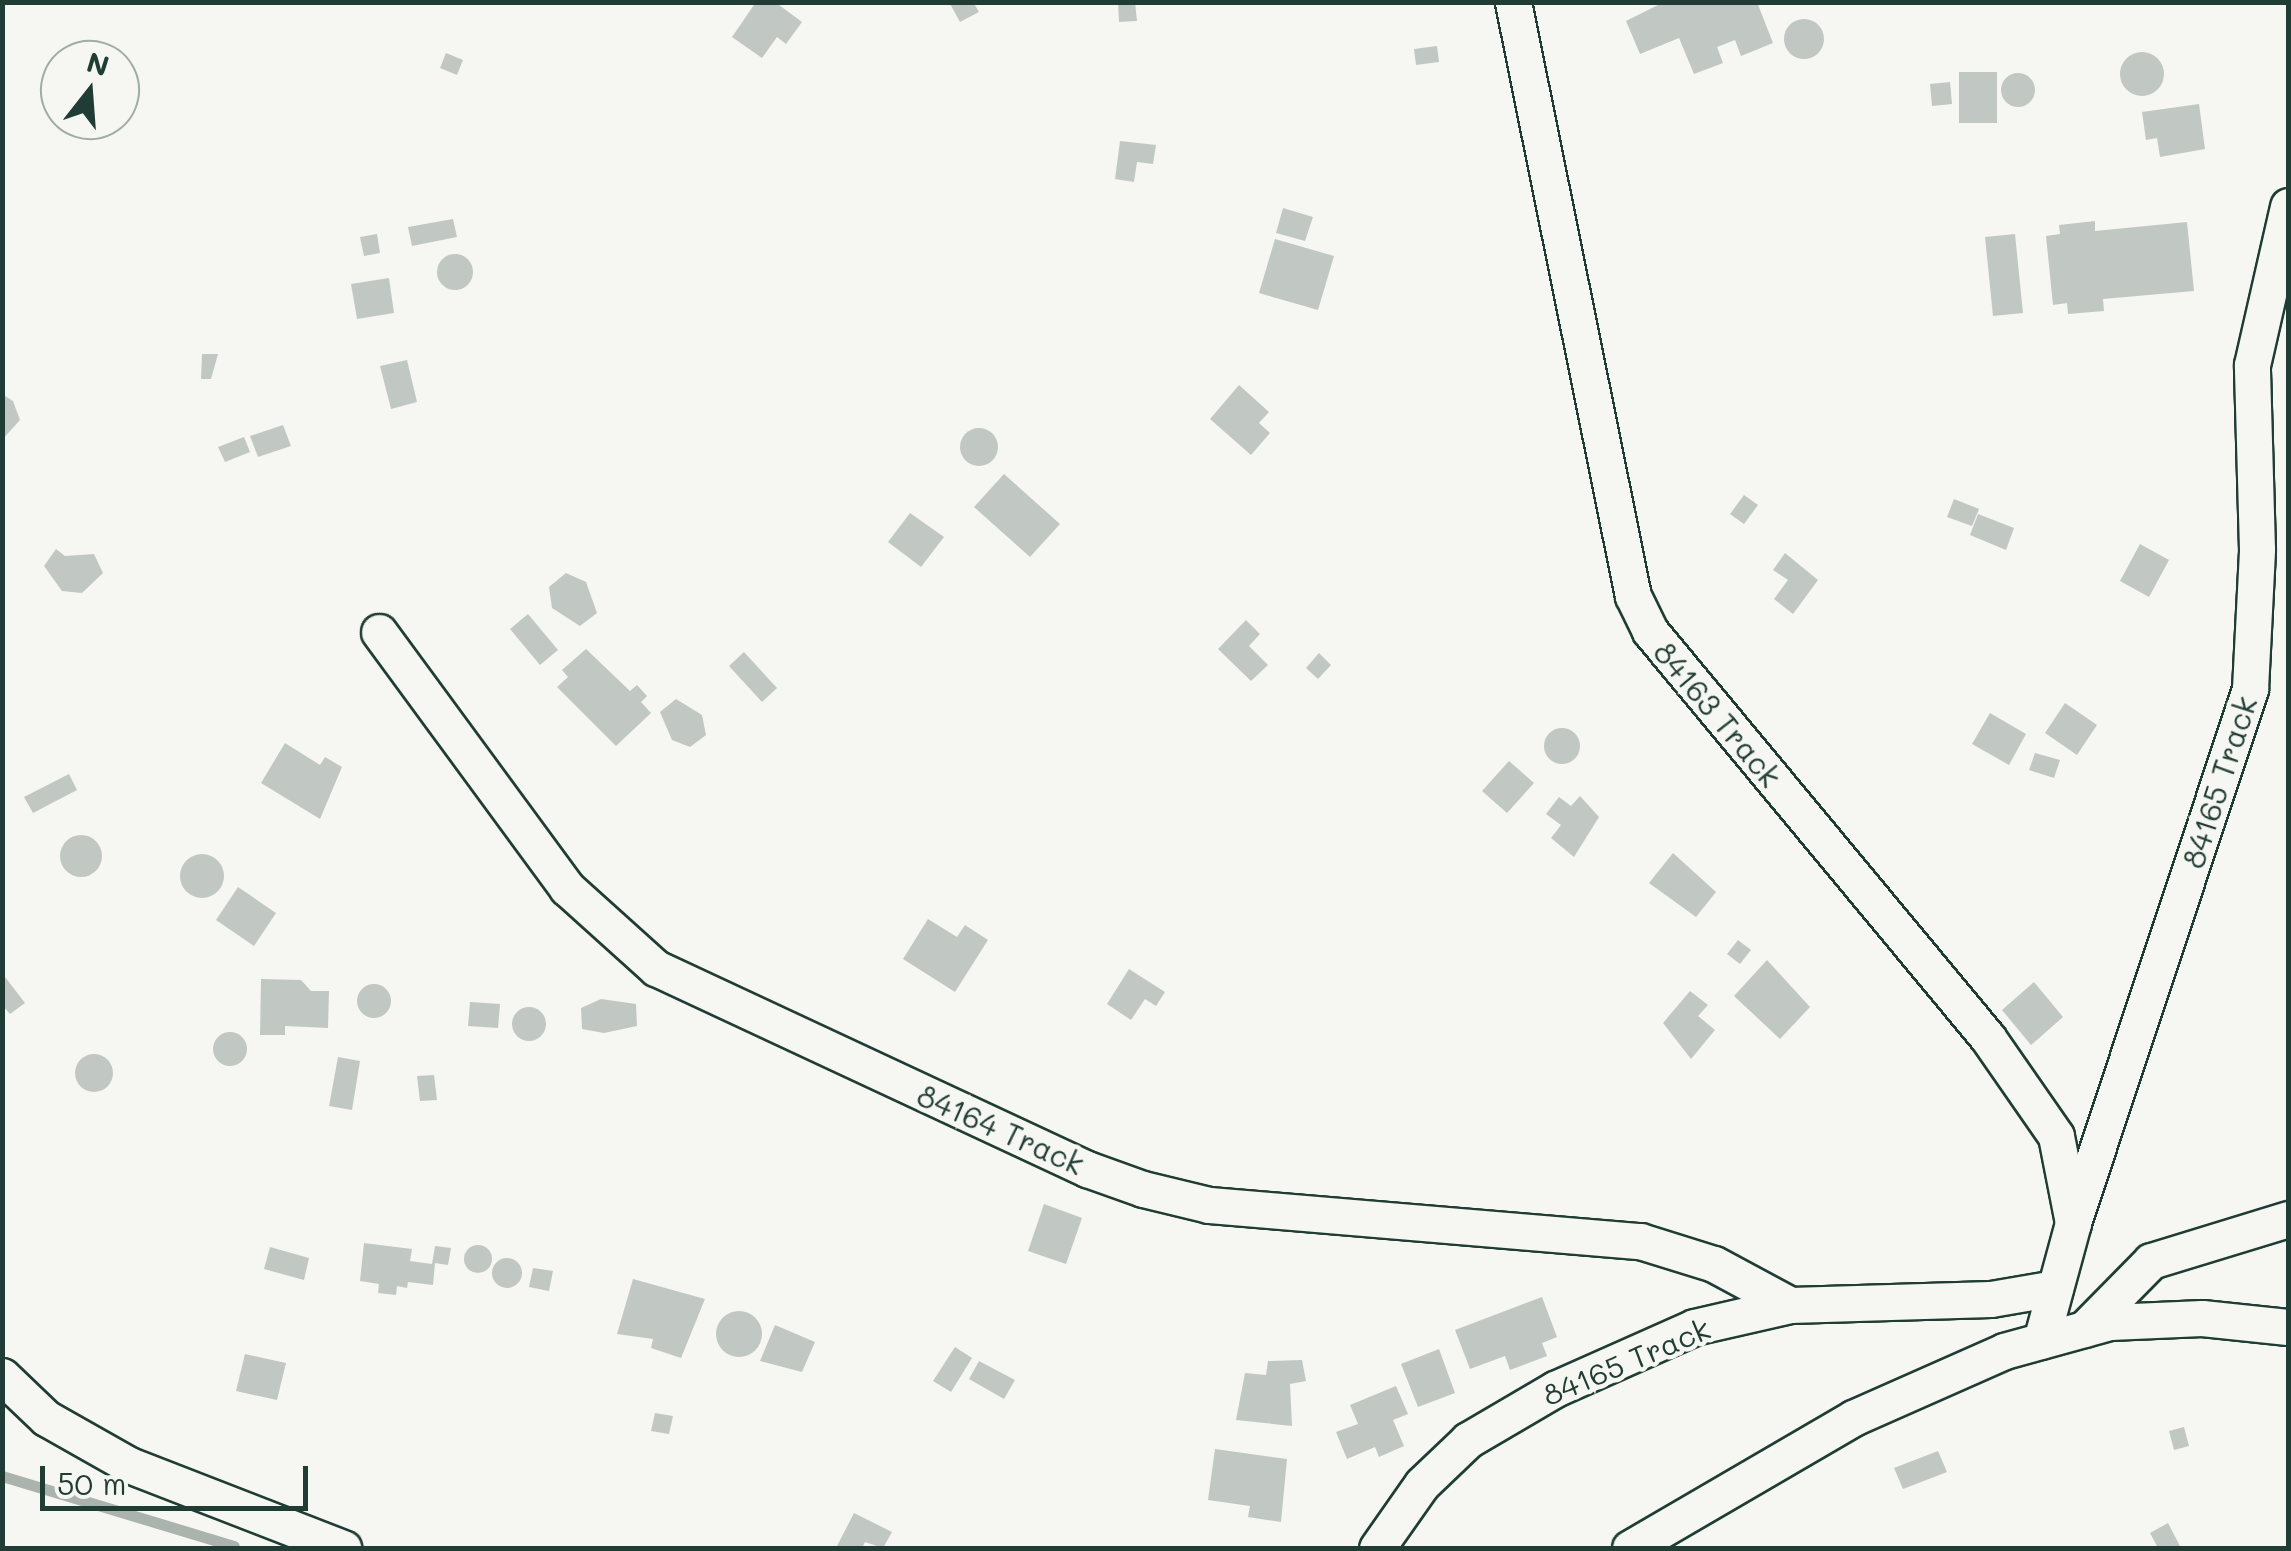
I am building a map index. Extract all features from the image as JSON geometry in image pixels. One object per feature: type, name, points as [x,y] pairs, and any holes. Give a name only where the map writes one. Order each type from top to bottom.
[{"type":"street","name":"84163 Track","points":[[1513,2],[1633,596],[1650,631],[2033,1095],[2056,1136],[2072,1223],[2041,1341]]},
{"type":"street","name":"84165 Track","points":[[2072,1223],[2250,689],[2257,550],[2252,365],[2288,206]]},
{"type":"street","name":"84164 Track","points":[[379,632],[567,888],[656,968],[1087,1170],[1143,1189],[1209,1205],[1640,1241],[1714,1264],[1790,1304]]},
{"type":"street","points":[[2084,1329],[2150,1261],[2288,1219]]},
{"type":"street","name":"84165 Track","points":[[1378,1548],[1422,1484],[1468,1440],[1508,1412],[1694,1327],[1790,1304],[1990,1299],[2055,1288]]},
{"type":"street","points":[[1630,1548],[1854,1418],[2041,1341],[2084,1329],[2202,1318],[2288,1327]]},
{"type":"street","points":[[2,1376],[46,1418],[129,1465],[343,1548]]},
{"type":"building","points":[[756,2],[775,2],[802,22],[786,44],[777,37],[762,58],[732,37]]},
{"type":"building","points":[[949,2],[973,2],[979,12],[960,22]]},
{"type":"building","points":[[1118,2],[1135,2],[1137,21],[1119,22]]},
{"type":"building","points":[[1664,2],[1757,2],[1773,43],[1741,56],[1735,40],[1717,47],[1723,63],[1694,74],[1679,38],[1640,54],[1626,21]]},
{"type":"building","points":[[1804,19],[1818,25],[1824,39],[1818,53],[1804,59],[1790,53],[1784,39],[1790,25]]},
{"type":"building","points":[[1437,46],[1439,62],[1416,65],[1414,49]]},
{"type":"building","points":[[2142,52],[2158,58],[2164,74],[2158,90],[2142,96],[2126,90],[2120,74],[2126,58]]},
{"type":"building","points":[[446,53],[463,60],[457,75],[440,68]]},
{"type":"building","points":[[1959,72],[1997,72],[1997,123],[1959,123]]},
{"type":"building","points":[[2018,73],[2030,78],[2035,90],[2030,102],[2018,107],[2006,102],[2001,90],[2006,78]]},
{"type":"building","points":[[1950,82],[1952,104],[1932,106],[1930,84]]},
{"type":"building","points":[[2199,104],[2205,149],[2160,157],[2157,138],[2146,140],[2142,112]]},
{"type":"building","points":[[1120,141],[1156,145],[1153,164],[1137,162],[1134,182],[1115,179]]},
{"type":"building","points":[[1283,208],[1313,217],[1305,241],[1276,233]]},
{"type":"building","points":[[453,219],[457,237],[412,246],[408,227]]},
{"type":"building","points":[[2095,221],[2095,231],[2187,222],[2194,291],[2103,299],[2104,311],[2068,314],[2067,303],[2053,305],[2046,236],[2060,234],[2059,225]]},
{"type":"building","points":[[377,234],[380,253],[364,256],[360,237]]},
{"type":"building","points":[[2015,234],[2023,313],[1993,316],[1985,237]]},
{"type":"building","points":[[1275,239],[1334,256],[1318,310],[1259,293]]},
{"type":"building","points":[[455,254],[468,259],[473,272],[468,285],[455,290],[442,285],[437,272],[442,259]]},
{"type":"building","points":[[389,278],[394,313],[357,319],[351,284]]},
{"type":"building","points":[[202,354],[218,354],[211,379],[201,379]]},
{"type":"building","points":[[407,360],[417,402],[391,409],[380,366]]},
{"type":"building","points":[[1239,385],[1269,412],[1259,423],[1270,433],[1251,455],[1210,419]]},
{"type":"building","points":[[2,394],[13,401],[20,420],[2,440]]},
{"type":"building","points":[[283,425],[291,446],[258,457],[250,436]]},
{"type":"building","points":[[979,428],[992,434],[998,447],[992,460],[979,466],[966,460],[960,447],[966,434]]},
{"type":"building","points":[[244,437],[250,452],[225,462],[218,447]]},
{"type":"building","points":[[1004,474],[1060,524],[1030,557],[974,507]]},
{"type":"building","points":[[1744,495],[1758,505],[1744,524],[1730,514]]},
{"type":"building","points":[[1954,499],[1979,509],[1972,526],[1947,517]]},
{"type":"building","points":[[910,513],[944,537],[921,567],[888,542]]},
{"type":"building","points":[[1978,514],[2014,528],[2006,550],[1970,535]]},
{"type":"building","points":[[2140,544],[2169,560],[2149,597],[2120,581]]},
{"type":"building","points":[[56,549],[65,556],[94,554],[103,573],[82,593],[62,591],[44,566]]},
{"type":"building","points":[[1785,553],[1818,580],[1793,614],[1774,599],[1788,580],[1773,570]]},
{"type":"building","points":[[566,573],[586,582],[597,613],[580,626],[552,608],[549,587]]},
{"type":"building","points":[[528,614],[558,650],[540,665],[510,629]]},
{"type":"building","points":[[1246,620],[1260,634],[1249,646],[1268,665],[1251,681],[1218,649]]},
{"type":"building","points":[[586,649],[630,691],[637,685],[647,696],[641,702],[651,713],[616,746],[557,687],[568,677],[562,670]]},
{"type":"building","points":[[744,652],[777,688],[762,702],[729,666]]},
{"type":"building","points":[[1319,653],[1331,665],[1318,679],[1306,668]]},
{"type":"building","points":[[676,699],[702,715],[706,735],[690,747],[672,740],[660,712]]},
{"type":"building","points":[[2065,703],[2097,725],[2077,755],[2045,733]]},
{"type":"building","points":[[1990,713],[2026,734],[2009,765],[1972,744]]},
{"type":"building","points":[[1562,728],[1575,733],[1580,746],[1575,759],[1562,764],[1549,759],[1544,746],[1549,733]]},
{"type":"building","points":[[285,743],[320,765],[325,757],[342,767],[320,819],[261,783]]},
{"type":"building","points":[[2035,753],[2060,760],[2054,778],[2029,770]]},
{"type":"building","points":[[1509,761],[1534,783],[1507,813],[1482,791]]},
{"type":"building","points":[[69,774],[77,790],[33,813],[24,797]]},
{"type":"building","points":[[1580,796],[1599,817],[1574,857],[1551,838],[1561,825],[1546,814],[1559,797],[1571,806]]},
{"type":"building","points":[[81,835],[96,841],[102,856],[96,871],[81,877],[66,871],[60,856],[66,841]]},
{"type":"building","points":[[1673,853],[1716,892],[1696,917],[1649,883]]},
{"type":"building","points":[[202,854],[218,860],[224,876],[218,892],[202,898],[186,892],[180,876],[186,860]]},
{"type":"building","points":[[238,887],[276,913],[254,946],[216,920]]},
{"type":"building","points":[[928,919],[957,937],[965,925],[988,940],[955,992],[903,959]]},
{"type":"building","points":[[1738,940],[1751,950],[1740,964],[1727,954]]},
{"type":"building","points":[[1767,960],[1810,1007],[1780,1039],[1734,996]]},
{"type":"building","points":[[1129,969],[1165,992],[1156,1006],[1145,999],[1131,1020],[1107,1004]]},
{"type":"building","points":[[2,973],[25,1003],[10,1014],[2,1005]]},
{"type":"building","points":[[261,979],[301,980],[311,991],[329,991],[328,1028],[285,1026],[285,1035],[260,1035]]},
{"type":"building","points":[[2034,982],[2063,1017],[2031,1045],[2002,1010]]},
{"type":"building","points":[[374,984],[386,989],[391,1001],[386,1013],[374,1018],[362,1013],[357,1001],[362,989]]},
{"type":"building","points":[[1690,991],[1708,1005],[1698,1016],[1715,1030],[1691,1059],[1663,1023]]},
{"type":"building","points":[[601,999],[636,1004],[637,1026],[604,1033],[582,1029],[581,1008]]},
{"type":"building","points":[[470,1002],[500,1004],[498,1028],[468,1026]]},
{"type":"building","points":[[529,1007],[541,1012],[546,1024],[541,1036],[529,1041],[517,1036],[512,1024],[517,1012]]},
{"type":"building","points":[[230,1032],[242,1037],[247,1049],[242,1061],[230,1066],[218,1061],[213,1049],[218,1037]]},
{"type":"building","points":[[94,1054],[107,1060],[113,1073],[107,1086],[94,1092],[81,1086],[75,1073],[81,1060]]},
{"type":"building","points":[[338,1057],[360,1061],[352,1110],[329,1106]]},
{"type":"building","points":[[434,1075],[437,1100],[420,1101],[417,1076]]},
{"type":"building","points":[[1044,1204],[1082,1218],[1066,1264],[1028,1251]]},
{"type":"building","points":[[364,1243],[412,1249],[410,1261],[432,1264],[435,1246],[451,1248],[448,1265],[435,1263],[433,1285],[408,1282],[407,1288],[397,1286],[396,1295],[378,1293],[379,1284],[360,1281]]},
{"type":"building","points":[[478,1245],[488,1249],[492,1259],[488,1269],[478,1273],[468,1269],[464,1259],[468,1249]]},
{"type":"building","points":[[270,1247],[309,1258],[304,1280],[264,1269]]},
{"type":"building","points":[[507,1258],[518,1262],[522,1273],[518,1284],[507,1288],[496,1284],[492,1273],[496,1262]]},
{"type":"building","points":[[533,1268],[553,1271],[549,1291],[529,1287]]},
{"type":"building","points":[[633,1279],[705,1299],[681,1358],[651,1348],[653,1339],[617,1334]]},
{"type":"building","points":[[1542,1297],[1557,1337],[1542,1343],[1547,1356],[1510,1370],[1505,1356],[1470,1369],[1455,1330]]},
{"type":"building","points":[[739,1311],[755,1318],[762,1334],[755,1350],[739,1357],[723,1350],[716,1334],[723,1318]]},
{"type":"building","points":[[775,1325],[815,1342],[802,1372],[760,1361]]},
{"type":"building","points":[[955,1347],[972,1358],[951,1392],[933,1381]]},
{"type":"building","points":[[1439,1349],[1455,1393],[1418,1407],[1401,1364]]},
{"type":"building","points":[[245,1354],[286,1363],[277,1400],[236,1391]]},
{"type":"building","points":[[1302,1360],[1306,1381],[1290,1384],[1292,1426],[1236,1420],[1245,1373],[1266,1375],[1268,1361]]},
{"type":"building","points":[[979,1361],[1015,1380],[1004,1399],[969,1379]]},
{"type":"building","points":[[1396,1386],[1408,1414],[1393,1420],[1404,1446],[1379,1457],[1375,1447],[1347,1459],[1336,1432],[1358,1424],[1350,1405]]},
{"type":"building","points":[[655,1413],[673,1416],[669,1434],[651,1431]]},
{"type":"building","points":[[2184,1427],[2189,1446],[2174,1450],[2169,1431]]},
{"type":"building","points":[[1215,1449],[1287,1459],[1281,1522],[1248,1517],[1250,1506],[1208,1500]]},
{"type":"building","points":[[1938,1451],[1947,1472],[1903,1489],[1894,1468]]},
{"type":"building","points":[[854,1513],[892,1532],[883,1548],[865,1542],[862,1548],[837,1546]]},
{"type":"building","points":[[2168,1523],[2181,1548],[2158,1548],[2150,1533]]},
{"type":"waterway","points":[[2,1476],[234,1546]]}]
